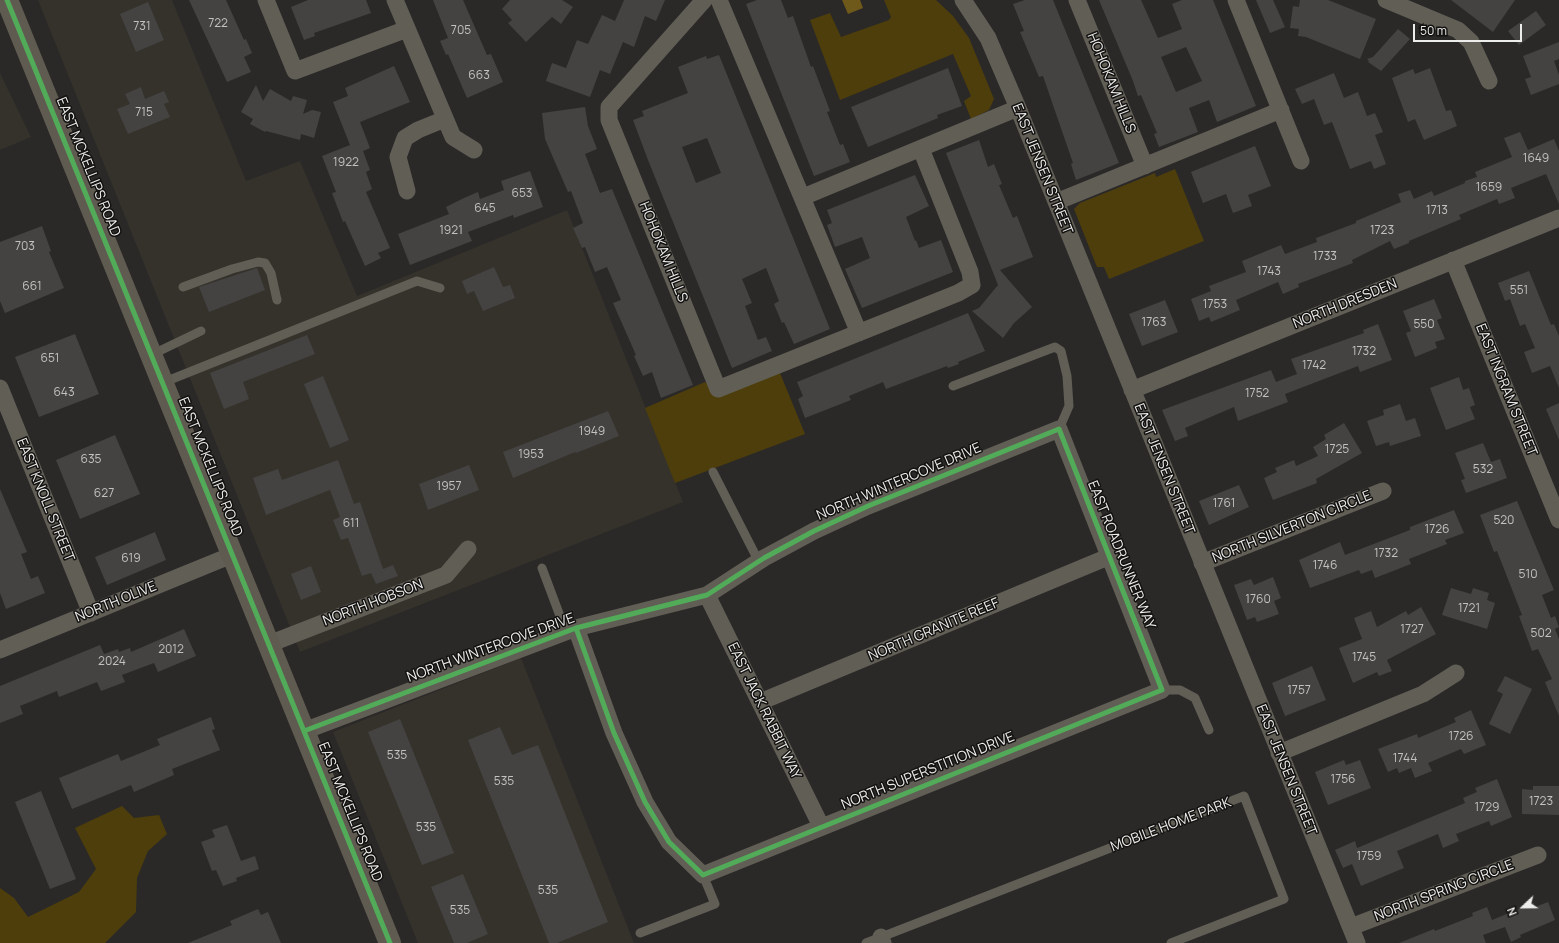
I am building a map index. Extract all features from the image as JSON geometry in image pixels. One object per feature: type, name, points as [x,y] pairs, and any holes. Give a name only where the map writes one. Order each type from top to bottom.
[{"type":"main road","name":"EAST MCKELLIPS ROAD","points":[[7,0],[390,943]]},
{"type":"street","points":[[266,0],[295,71],[407,29]]},
{"type":"street","points":[[395,0],[452,137],[474,150]]},
{"type":"street","name":"HOHOKAM HILLS","points":[[704,0],[609,107],[608,120],[718,389],[958,293],[972,284],[970,272],[922,149]]},
{"type":"street","points":[[720,0],[859,333]]},
{"type":"street","name":"EAST JENSEN STREET","points":[[963,0],[988,38],[1018,108],[1278,752],[1358,943]]},
{"type":"street","name":"HOHOKAM HILLS","points":[[1077,0],[1145,166]]},
{"type":"street","points":[[1236,0],[1301,162]]},
{"type":"street","points":[[1386,0],[1458,30],[1471,42],[1489,81]]},
{"type":"street","points":[[803,197],[1018,108]]},
{"type":"street","points":[[1056,202],[1281,110]]},
{"type":"street","points":[[407,191],[398,157],[405,138],[418,130],[445,119]]},
{"type":"street","name":"NORTH DRESDEN","points":[[1132,390],[1559,218]]},
{"type":"street","name":"EAST INGRAM STREET","points":[[1453,260],[1559,520]]},
{"type":"street","name":"EAST KNOLL STREET","points":[[0,388],[91,613]]},
{"type":"street","name":"EAST ROADRUNNER WAY","points":[[1059,429],[1108,557],[1162,690]]},
{"type":"street","name":"NORTH WINTERCOVE DRIVE","points":[[304,731],[571,630],[707,595],[758,562],[814,531],[868,506],[1059,429]]},
{"type":"street","name":"NORTH SILVERTON CIRCLE","points":[[1202,563],[1383,491]]},
{"type":"street","name":"NORTH HOBSON","points":[[269,644],[446,575],[468,549]]},
{"type":"street","name":"NORTH OLIVE","points":[[0,650],[232,555]]},
{"type":"street","name":"NORTH GRANITE REEF","points":[[760,702],[1108,557]]},
{"type":"street","name":"EAST JACK RABBIT WAY","points":[[707,595],[821,826]]},
{"type":"street","points":[[571,630],[614,733],[645,802],[669,842],[703,874]]},
{"type":"street","points":[[1278,752],[1423,694],[1456,673]]},
{"type":"street","name":"NORTH SUPERSTITION DRIVE","points":[[703,874],[1162,690]]},
{"type":"street","name":"NORTH SPRING CIRCLE","points":[[1351,927],[1538,855]]},
{"type":"lane","points":[[183,287],[232,269],[258,262],[265,263],[271,273],[277,300]]},
{"type":"lane","points":[[162,383],[417,281],[440,288]]},
{"type":"lane","points":[[151,355],[201,331]]},
{"type":"lane","points":[[952,386],[1055,347],[1061,351],[1067,376],[1069,406],[1059,429]]},
{"type":"lane","points":[[713,472],[758,562]]},
{"type":"lane","points":[[542,568],[571,630]]},
{"type":"lane","points":[[1162,690],[1180,690],[1195,698],[1209,730]]},
{"type":"lane","name":"MOBILE HOME PARK","points":[[877,941],[1244,796],[1284,899],[1171,943]]},
{"type":"lane","points":[[640,933],[715,904],[703,874]]},
{"type":"shaded area","points":[[38,0],[172,0],[246,181],[300,161],[357,296],[567,210],[683,502],[300,652]]},
{"type":"shaded area","points":[[842,0],[860,0],[863,8],[848,14]]},
{"type":"shaded area","points":[[884,0],[936,0],[953,16],[969,38],[994,99],[989,110],[971,119],[964,101],[971,96],[953,54],[840,100],[810,20],[830,13],[841,37],[889,20],[891,17]]},
{"type":"shaded area","points":[[0,73],[31,137],[0,150]]},
{"type":"shaded area","points":[[1175,169],[1204,241],[1109,279],[1104,267],[1097,267],[1074,209],[1080,203],[1155,173],[1156,177]]},
{"type":"shaded area","points":[[780,373],[805,434],[675,483],[645,408],[705,382],[714,389]]},
{"type":"shaded area","points":[[521,658],[634,943],[418,943],[333,732]]},
{"type":"shaded area","points":[[122,806],[134,818],[159,815],[167,834],[148,851],[137,878],[136,912],[105,943],[0,943],[0,888],[14,898],[28,917],[79,892],[96,869],[75,828]]},
{"type":"building","points":[[189,0],[226,0],[244,40],[246,39],[252,53],[244,57],[251,72],[227,82]]},
{"type":"building","points":[[308,0],[366,0],[371,13],[314,33],[315,36],[304,40],[291,7]]},
{"type":"building","points":[[433,0],[463,0],[487,55],[491,54],[503,82],[467,98],[448,54],[446,55],[440,41],[448,38]]},
{"type":"building","points":[[510,0],[562,0],[573,7],[561,24],[552,17],[526,42],[508,23],[512,20],[502,9]]},
{"type":"building","points":[[624,0],[665,0],[656,21],[645,16],[634,47],[623,42],[610,74],[600,70],[590,97],[546,81],[552,63],[566,68],[577,40],[588,44],[602,15],[615,21]]},
{"type":"building","points":[[757,0],[781,0],[788,18],[793,16],[811,67],[813,66],[830,111],[827,112],[840,145],[843,144],[850,162],[814,176],[746,4]]},
{"type":"building","points":[[1025,0],[1053,0],[1119,163],[1076,180],[1071,164],[1073,163],[1043,76],[1039,77],[1020,32],[1024,31],[1013,4]]},
{"type":"building","points":[[1099,0],[1141,0],[1158,38],[1182,29],[1172,4],[1182,0],[1213,0],[1256,106],[1217,122],[1209,100],[1189,108],[1198,132],[1159,147],[1154,134],[1157,133],[1141,95],[1138,96]],"holes":[[[1186,47],[1202,81],[1176,92],[1161,57]]]},
{"type":"building","points":[[1256,0],[1273,0],[1285,27],[1270,33]]},
{"type":"building","points":[[1300,0],[1328,0],[1376,19],[1360,59],[1306,37],[1298,36],[1299,29],[1290,28],[1293,6],[1299,7]]},
{"type":"building","points":[[1451,0],[1515,0],[1493,32]]},
{"type":"building","points":[[148,2],[164,40],[136,52],[120,14]]},
{"type":"building","points":[[1536,11],[1546,25],[1519,45],[1508,31]]},
{"type":"building","points":[[1398,29],[1410,39],[1381,71],[1368,62],[1369,61],[1367,59],[1373,57]]},
{"type":"building","points":[[1559,42],[1559,59],[1554,61],[1559,75],[1559,84],[1531,95],[1525,79],[1531,77],[1523,56]]},
{"type":"building","points":[[719,55],[830,329],[794,344],[784,322],[782,323],[774,304],[779,301],[766,268],[742,279],[752,303],[745,306],[758,340],[766,337],[772,351],[732,368],[633,120],[644,116],[642,111],[688,93],[678,67],[706,56],[707,59]],"holes":[[[707,138],[721,173],[696,183],[682,147]]]},
{"type":"building","points":[[394,66],[410,102],[360,122],[370,148],[363,151],[370,170],[366,172],[372,189],[366,192],[390,248],[378,253],[381,258],[365,266],[345,221],[343,222],[332,193],[336,192],[322,156],[350,145],[333,102],[348,96],[345,88]]},
{"type":"building","points":[[948,68],[962,106],[937,115],[938,118],[868,147],[851,107]]},
{"type":"building","points":[[1430,68],[1446,111],[1451,110],[1457,126],[1424,140],[1415,119],[1408,122],[1392,78],[1413,69],[1415,74]]},
{"type":"building","points":[[1334,73],[1344,98],[1358,92],[1367,116],[1375,113],[1383,132],[1375,135],[1386,164],[1374,169],[1371,161],[1350,169],[1332,122],[1324,125],[1314,99],[1302,104],[1295,89]]},
{"type":"building","points":[[256,85],[263,101],[270,89],[291,101],[293,96],[307,100],[303,114],[312,110],[321,112],[314,138],[301,134],[300,140],[265,132],[250,124],[253,119],[241,112]]},
{"type":"building","points":[[141,87],[145,99],[164,91],[169,102],[164,104],[170,117],[128,134],[117,109],[130,104],[125,94]]},
{"type":"building","points":[[585,107],[588,126],[597,149],[585,154],[600,193],[612,189],[693,385],[661,398],[652,372],[643,376],[634,356],[636,355],[613,303],[621,300],[607,267],[595,272],[585,247],[582,248],[573,228],[583,223],[571,191],[568,192],[545,139],[542,113]]},
{"type":"building","points":[[1520,132],[1528,150],[1554,139],[1559,151],[1559,204],[1546,174],[1511,188],[1515,198],[1499,204],[1497,199],[1459,215],[1461,219],[1409,241],[1409,243],[1394,249],[1390,241],[1352,260],[1353,263],[1298,284],[1299,287],[1283,294],[1278,282],[1236,300],[1240,310],[1211,322],[1209,317],[1199,321],[1191,299],[1211,291],[1209,286],[1246,272],[1242,261],[1281,245],[1285,254],[1317,242],[1316,238],[1356,223],[1356,221],[1401,202],[1398,194],[1410,190],[1414,199],[1432,191],[1434,196],[1465,183],[1465,181],[1477,177],[1475,172],[1512,157],[1504,138]]},
{"type":"building","points":[[979,140],[988,167],[994,164],[1002,184],[999,185],[1013,218],[1017,216],[1033,257],[1000,270],[1032,307],[1014,323],[1003,338],[972,311],[979,308],[998,285],[946,153]]},
{"type":"building","points":[[1255,146],[1271,186],[1248,195],[1252,206],[1233,213],[1226,194],[1203,203],[1191,172]]},
{"type":"building","points":[[530,171],[543,207],[514,218],[513,215],[468,232],[472,241],[410,265],[398,234],[449,214],[446,207],[478,192],[480,199],[504,190],[501,181]]},
{"type":"building","points":[[915,175],[929,206],[906,217],[915,241],[916,240],[919,248],[941,240],[953,272],[862,308],[845,269],[870,258],[862,237],[835,247],[827,225],[832,223],[827,210]]},
{"type":"building","points":[[42,226],[51,251],[49,252],[64,288],[5,313],[0,301],[0,242]]},
{"type":"building","points":[[494,267],[503,287],[510,285],[515,298],[483,311],[474,291],[467,294],[462,281]]},
{"type":"building","points":[[257,268],[265,290],[209,312],[199,287]]},
{"type":"building","points":[[1529,271],[1551,325],[1554,324],[1559,336],[1559,388],[1550,366],[1532,373],[1524,352],[1535,348],[1525,324],[1520,326],[1510,299],[1505,301],[1498,283]]},
{"type":"building","points":[[1434,299],[1442,318],[1437,320],[1445,339],[1435,342],[1437,348],[1415,357],[1406,333],[1411,331],[1403,311]]},
{"type":"building","points":[[1165,300],[1178,332],[1142,346],[1129,314]]},
{"type":"building","points":[[968,313],[985,351],[958,362],[959,364],[948,368],[947,366],[886,389],[883,382],[849,396],[851,400],[805,418],[798,399],[803,396],[797,382]]},
{"type":"building","points":[[1378,324],[1392,360],[1360,372],[1358,366],[1285,394],[1288,402],[1238,421],[1234,407],[1185,428],[1188,436],[1175,441],[1162,410],[1271,370],[1276,382],[1297,374],[1291,359],[1364,333],[1363,330]]},
{"type":"building","points":[[75,334],[99,394],[39,417],[15,357]]},
{"type":"building","points":[[307,335],[315,354],[243,382],[249,399],[224,409],[210,373]]},
{"type":"building","points":[[323,376],[349,440],[330,448],[304,384]]},
{"type":"building","points":[[1459,377],[1463,390],[1469,388],[1475,405],[1470,407],[1475,419],[1446,430],[1430,388]]},
{"type":"building","points":[[1559,403],[1559,440],[1546,409]]},
{"type":"building","points":[[1400,404],[1406,421],[1415,418],[1421,436],[1390,446],[1389,442],[1376,446],[1367,421],[1384,415],[1383,410]]},
{"type":"building","points":[[608,411],[619,436],[576,453],[575,452],[513,478],[503,452]]},
{"type":"building","points":[[1344,423],[1362,453],[1316,479],[1317,483],[1273,500],[1264,478],[1277,472],[1275,468],[1294,460],[1296,466],[1318,456],[1313,447],[1326,439],[1324,435]]},
{"type":"building","points":[[115,435],[140,494],[80,519],[56,460]]},
{"type":"building","points":[[1483,443],[1491,462],[1500,459],[1507,478],[1466,493],[1461,480],[1465,479],[1455,453]]},
{"type":"building","points":[[338,460],[354,504],[360,502],[383,569],[393,565],[398,576],[376,584],[371,573],[362,576],[348,538],[341,540],[333,520],[340,517],[330,490],[266,515],[253,478],[278,469],[282,480]]},
{"type":"building","points":[[469,465],[479,490],[428,510],[419,484]]},
{"type":"building","points":[[1239,485],[1249,507],[1209,525],[1199,501]]},
{"type":"building","points":[[0,489],[27,552],[21,554],[31,579],[38,576],[45,593],[6,609],[0,593]]},
{"type":"building","points":[[1517,501],[1554,590],[1542,595],[1551,618],[1555,616],[1559,627],[1555,629],[1559,639],[1559,716],[1545,682],[1552,679],[1538,649],[1532,651],[1519,616],[1522,615],[1497,551],[1494,552],[1480,515]]},
{"type":"building","points":[[1454,510],[1464,533],[1445,540],[1447,544],[1409,559],[1411,564],[1375,578],[1372,570],[1361,574],[1359,570],[1310,588],[1299,560],[1340,542],[1345,555],[1410,530],[1410,527]]},
{"type":"building","points":[[155,532],[166,560],[107,585],[95,557]]},
{"type":"building","points":[[311,566],[321,592],[301,600],[291,574]]},
{"type":"building","points":[[1273,577],[1281,598],[1274,601],[1279,614],[1257,622],[1255,617],[1247,620],[1234,585],[1251,579],[1254,585]]},
{"type":"building","points":[[1451,588],[1471,594],[1473,588],[1489,593],[1487,600],[1495,603],[1487,629],[1442,615]]},
{"type":"building","points":[[1421,607],[1436,634],[1387,660],[1392,671],[1379,676],[1377,672],[1353,683],[1339,648],[1362,639],[1354,618],[1371,611],[1377,627],[1406,611],[1408,615]]},
{"type":"building","points":[[184,629],[196,656],[158,672],[154,663],[122,675],[125,682],[101,691],[97,682],[59,697],[57,691],[20,706],[23,714],[0,723],[0,686],[100,645],[104,654],[118,649],[119,652],[130,648],[131,652]]},
{"type":"building","points":[[1312,666],[1326,700],[1285,716],[1272,683]]},
{"type":"building","points":[[1505,676],[1532,689],[1510,734],[1489,724],[1503,694],[1497,691]]},
{"type":"building","points":[[1471,710],[1486,745],[1464,754],[1461,749],[1428,763],[1432,771],[1415,778],[1411,768],[1399,773],[1397,768],[1388,772],[1378,749],[1417,734],[1418,738],[1456,722],[1454,718]]},
{"type":"building","points":[[211,717],[215,729],[212,730],[220,750],[172,769],[174,775],[134,792],[131,785],[72,809],[59,778],[118,754],[121,761],[160,745],[157,739]]},
{"type":"building","points":[[400,719],[454,853],[422,865],[368,732]]},
{"type":"building","points":[[500,727],[512,755],[538,745],[608,922],[557,943],[549,943],[468,740]]},
{"type":"building","points":[[1344,760],[1346,765],[1360,760],[1371,788],[1328,805],[1315,772]]},
{"type":"building","points":[[1497,779],[1512,817],[1491,826],[1489,821],[1456,834],[1459,841],[1443,848],[1438,834],[1397,851],[1404,868],[1361,886],[1352,864],[1343,868],[1335,850],[1355,841],[1357,848],[1465,803],[1463,798],[1477,792],[1475,788]]},
{"type":"building","points":[[1533,786],[1559,786],[1559,815],[1522,814],[1522,789],[1533,790]]},
{"type":"building","points":[[41,791],[76,879],[50,889],[15,802]]},
{"type":"building","points":[[227,825],[241,861],[255,856],[259,869],[236,878],[237,881],[223,886],[216,870],[212,871],[201,842],[215,837],[212,830]]},
{"type":"building","points":[[463,874],[488,934],[467,943],[454,943],[431,887]]},
{"type":"building","points":[[1548,902],[1555,920],[1520,935],[1521,937],[1511,942],[1505,927],[1483,935],[1486,943],[1399,943],[1473,916],[1472,913],[1487,907],[1492,920],[1534,903],[1535,907]]},
{"type":"building","points":[[258,909],[261,915],[268,912],[281,943],[188,943],[232,925],[230,921]]},
{"type":"cycle path","points":[[7,0],[390,943]]},
{"type":"cycle path","points":[[304,731],[576,628],[707,595],[764,558],[814,531],[868,506],[1059,429],[1162,690],[703,875],[669,842],[645,802],[614,733],[576,628]]}]
